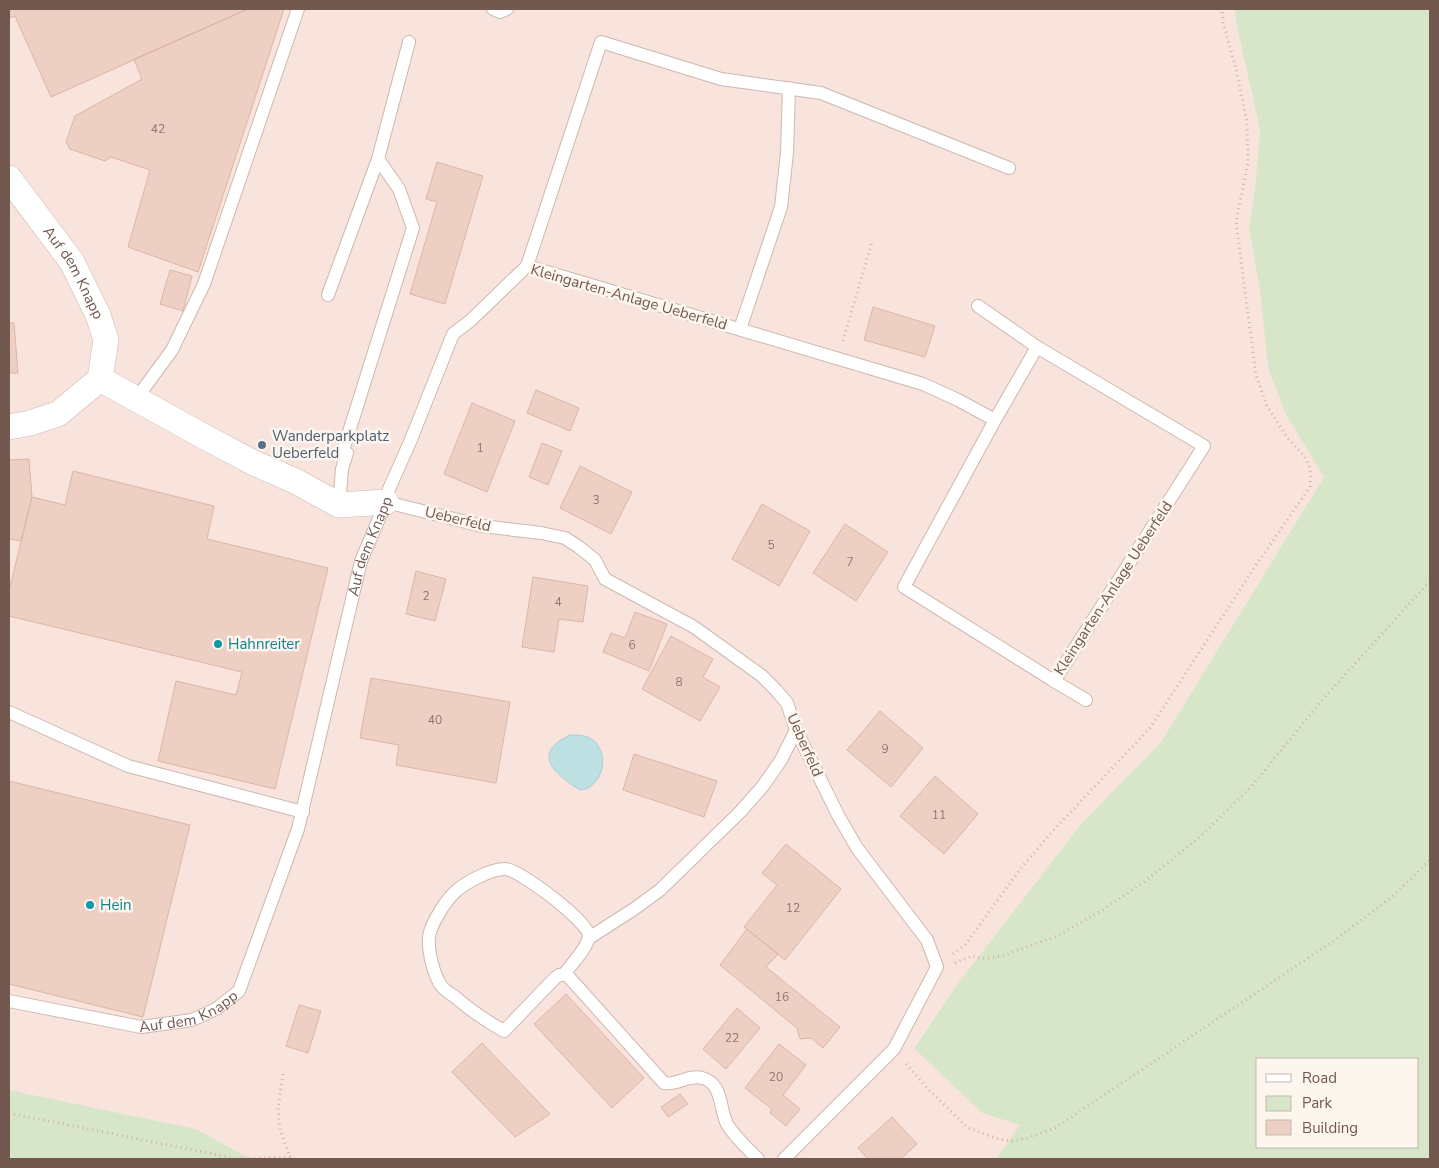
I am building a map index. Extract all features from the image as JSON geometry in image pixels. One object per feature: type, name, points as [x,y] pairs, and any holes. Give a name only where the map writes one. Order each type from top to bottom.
[{"type":"street","name":"Auf dem Knapp","points":[[9,178],[72,262],[98,315],[106,340],[100,379]]},
{"type":"street","points":[[9,427],[30,423],[58,414],[100,379],[220,445],[254,463],[295,481],[339,506]]},
{"type":"street","name":"Auf dem Knapp","points":[[339,506],[386,502]]},
{"type":"lane","points":[[136,400],[172,350],[204,284],[298,9]]},
{"type":"lane","points":[[493,9],[500,12],[507,9]]},
{"type":"lane","points":[[328,295],[378,159],[409,42]]},
{"type":"lane","points":[[527,266],[601,42],[721,79],[821,92],[1009,168]]},
{"type":"lane","points":[[740,328],[781,207],[787,153],[789,88]]},
{"type":"lane","points":[[339,506],[342,469],[347,453],[344,451],[413,228],[399,189],[378,159]]},
{"type":"lane","name":"Kleingarten-Anlage Ueberfeld","points":[[386,502],[389,489],[454,334],[527,266],[923,384],[995,420]]},
{"type":"lane","points":[[978,306],[1037,347]]},
{"type":"lane","name":"Kleingarten-Anlage Ueberfeld","points":[[1037,347],[1204,446],[1054,681],[904,587],[1037,347]]},
{"type":"lane","name":"Ueberfeld","points":[[386,502],[482,526],[541,533],[565,538],[580,547],[595,560],[605,579],[694,627],[762,676],[776,690],[786,704],[796,730],[838,816],[857,848],[927,940],[937,969]]},
{"type":"lane","name":"Auf dem Knapp","points":[[9,1001],[141,1028],[192,1020],[216,1009],[238,992],[298,829],[361,561],[386,502]]},
{"type":"lane","points":[[1054,681],[1086,700]]},
{"type":"lane","points":[[9,712],[128,766],[303,812]]},
{"type":"lane","points":[[589,938],[588,931],[583,924],[556,900],[519,873],[506,868],[496,870],[470,881],[453,893],[429,934],[431,962],[440,986],[474,1013],[504,1031],[555,978],[564,974],[589,938],[660,890],[740,812],[763,786],[781,760],[796,730]]},
{"type":"lane","points":[[784,1159],[894,1049],[937,969]]},
{"type":"lane","points":[[564,974],[573,980],[664,1083],[668,1084],[700,1077],[712,1083],[720,1095],[721,1106],[727,1123],[758,1159]]},
{"type":"path","points":[[937,969],[965,945],[1027,861],[1150,728],[1256,564],[1310,487],[1312,474],[1308,463],[1266,406],[1256,374],[1236,222],[1248,163],[1247,122],[1236,69],[1223,22],[1222,9]]},
{"type":"path","points":[[838,358],[872,242]]},
{"type":"path","points":[[937,969],[972,956],[984,959],[1002,956],[1057,936],[1101,911],[1144,882],[1201,836],[1251,787],[1323,699],[1430,580]]},
{"type":"path","points":[[894,1049],[927,1088],[968,1128],[999,1139],[1012,1141],[1028,1138],[1054,1128],[1335,940],[1392,897],[1430,860]]},
{"type":"path","points":[[9,1113],[237,1159],[292,1158],[280,1130],[278,1108],[283,1074]]},
{"type":"shaded area","points":[[9,9],[1235,9],[1236,22],[1260,130],[1249,229],[1260,290],[1286,415],[1324,477],[1161,742],[1081,824],[959,982],[914,1047],[982,1113],[1021,1125],[996,1159],[251,1159],[196,1129],[9,1090]]},
{"type":"green space","points":[[1235,9],[1430,9],[1430,1159],[996,1159],[1020,1125],[982,1113],[914,1048],[959,982],[1081,824],[1161,742],[1324,477],[1286,415],[1268,367],[1260,290],[1249,229],[1260,130],[1236,22]]},
{"type":"green space","points":[[9,1090],[196,1129],[251,1159],[9,1159]]},
{"type":"water","points":[[570,735],[590,738],[601,750],[603,763],[599,776],[596,782],[586,789],[580,790],[571,784],[555,771],[551,764],[549,757],[551,749]]},
{"type":"building","points":[[9,9],[248,9],[51,97],[15,16],[9,18]]},
{"type":"building","points":[[248,9],[284,9],[198,272],[128,247],[150,170],[111,157],[105,161],[70,149],[66,142],[75,116],[142,79],[134,59]]},
{"type":"building","points":[[437,162],[483,176],[445,304],[410,294],[437,202],[426,199]]},
{"type":"building","points":[[170,270],[192,276],[183,311],[160,304]]},
{"type":"building","points":[[873,307],[935,326],[925,357],[864,340]]},
{"type":"building","points":[[9,323],[14,323],[18,373],[9,373]]},
{"type":"building","points":[[536,390],[579,408],[570,431],[527,413]]},
{"type":"building","points":[[472,403],[515,421],[487,492],[444,474]]},
{"type":"building","points":[[542,443],[562,451],[548,485],[529,477]]},
{"type":"building","points":[[29,459],[32,497],[21,541],[9,539],[9,460]]},
{"type":"building","points":[[580,466],[632,492],[611,534],[560,508]]},
{"type":"building","name":"Hahnreiter","points":[[73,471],[214,506],[207,539],[328,568],[275,789],[158,761],[176,681],[236,695],[242,672],[9,616],[9,591],[32,497],[65,505]]},
{"type":"building","points":[[762,504],[810,531],[779,586],[732,559]]},
{"type":"building","points":[[845,524],[888,552],[856,601],[813,573]]},
{"type":"building","points":[[416,571],[446,579],[435,621],[406,614]]},
{"type":"building","points":[[533,577],[588,586],[583,622],[559,619],[554,652],[522,647]]},
{"type":"building","points":[[635,612],[667,624],[649,671],[603,652],[611,633],[625,638]]},
{"type":"building","points":[[671,636],[713,659],[703,677],[720,687],[700,721],[642,689]]},
{"type":"building","points":[[371,678],[510,702],[496,783],[396,765],[399,745],[360,738]]},
{"type":"building","points":[[880,711],[923,748],[891,787],[847,750]]},
{"type":"building","points":[[634,754],[717,781],[704,817],[623,790]]},
{"type":"building","points":[[935,776],[978,814],[944,854],[900,816]]},
{"type":"building","name":"Hein","points":[[9,781],[190,825],[143,1017],[9,984]]},
{"type":"building","points":[[786,844],[841,889],[785,960],[744,927],[777,885],[762,873]]},
{"type":"building","points":[[747,929],[778,954],[766,967],[840,1027],[823,1048],[811,1038],[800,1039],[797,1028],[720,965]]},
{"type":"building","points":[[566,994],[644,1078],[612,1108],[534,1024]]},
{"type":"building","points":[[299,1005],[321,1011],[308,1053],[286,1046]]},
{"type":"building","points":[[737,1008],[760,1028],[726,1069],[703,1049]]},
{"type":"building","points":[[482,1043],[550,1114],[515,1137],[452,1072]]},
{"type":"building","points":[[779,1044],[806,1065],[783,1095],[800,1109],[786,1126],[770,1113],[772,1109],[745,1088]]},
{"type":"building","points":[[680,1094],[688,1104],[668,1117],[661,1107]]},
{"type":"building","points":[[892,1117],[917,1144],[901,1159],[868,1159],[858,1148]]},
{"type":"place","name":"Wanderparkplatz Ueberfeld","points":[[262,445]]},
{"type":"place","name":"Hahnreiter","points":[[218,644]]},
{"type":"place","name":"Hein","points":[[90,905]]}]
